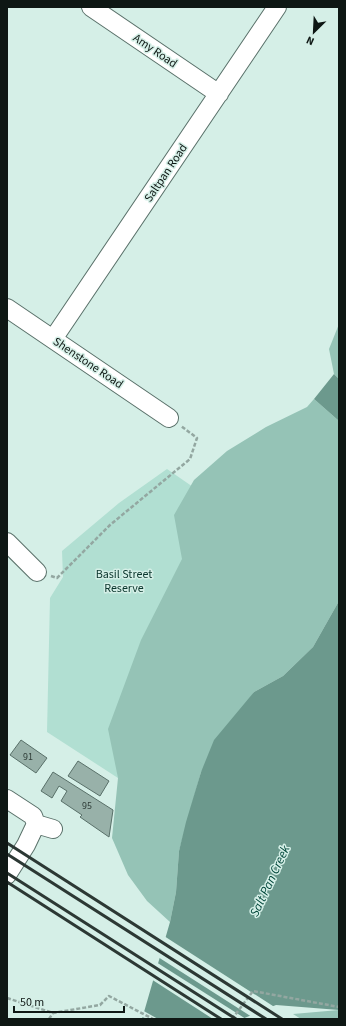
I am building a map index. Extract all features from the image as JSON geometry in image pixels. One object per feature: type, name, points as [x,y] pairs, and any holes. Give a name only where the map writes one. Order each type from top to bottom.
[{"type":"street","name":"Amy Road","points":[[91,7],[219,94]]},
{"type":"street","name":"Saltpan Road","points":[[54,339],[277,7]]},
{"type":"street","name":"Shenstone Road","points":[[7,308],[169,418]]},
{"type":"street","points":[[7,542],[37,572]]},
{"type":"street","points":[[7,799],[33,816],[44,826],[35,829],[7,875]]},
{"type":"path","points":[[37,572],[57,578],[110,525],[190,459],[197,438],[169,418]]},
{"type":"path","points":[[232,1019],[253,991],[339,1006]]},
{"type":"path","points":[[7,998],[53,1013],[100,1005],[109,996],[153,1019]]},
{"type":"path","points":[[49,1019],[53,1013]]},
{"type":"green space","name":"Basil Street Reserve","points":[[167,469],[222,507],[118,778],[47,732],[50,598],[63,577],[62,551],[119,503]]},
{"type":"shaded area","points":[[339,324],[339,379],[334,374],[329,349]]},
{"type":"shaded area","points":[[314,399],[339,421],[339,601],[313,647],[283,676],[254,692],[201,772],[179,851],[176,892],[170,922],[147,901],[128,875],[112,838],[118,778],[108,729],[141,640],[182,559],[174,515],[194,480],[227,451],[266,427],[307,407]]},
{"type":"shaded area","points":[[339,1010],[339,1019],[301,1019],[293,1014]]},
{"type":"water","points":[[334,374],[339,379],[339,421],[314,399]]},
{"type":"water","name":"Salt Pan Creek","points":[[339,601],[339,1010],[276,1005],[242,1019],[142,1019],[170,922],[176,892],[179,851],[186,822],[201,772],[214,740],[254,692],[283,676],[313,647]]},
{"type":"pier","points":[[164,936],[276,1008],[252,1017],[158,957]]},
{"type":"pier","points":[[156,962],[246,1019],[213,1019],[151,979]]},
{"type":"pier","points":[[142,1010],[158,1019],[147,1019],[140,1016]]},
{"type":"building","points":[[21,740],[47,758],[36,773],[10,755]]},
{"type":"building","points":[[78,761],[109,781],[100,796],[68,776]]},
{"type":"building","points":[[53,772],[113,810],[109,837],[80,817],[82,815],[61,801],[67,791],[59,786],[52,798],[41,791]]},
{"type":"railway","points":[[7,843],[282,1019]]},
{"type":"railway","points":[[7,854],[266,1019]]},
{"type":"railway","points":[[7,873],[236,1019]]},
{"type":"railway","points":[[7,882],[221,1019]]}]
